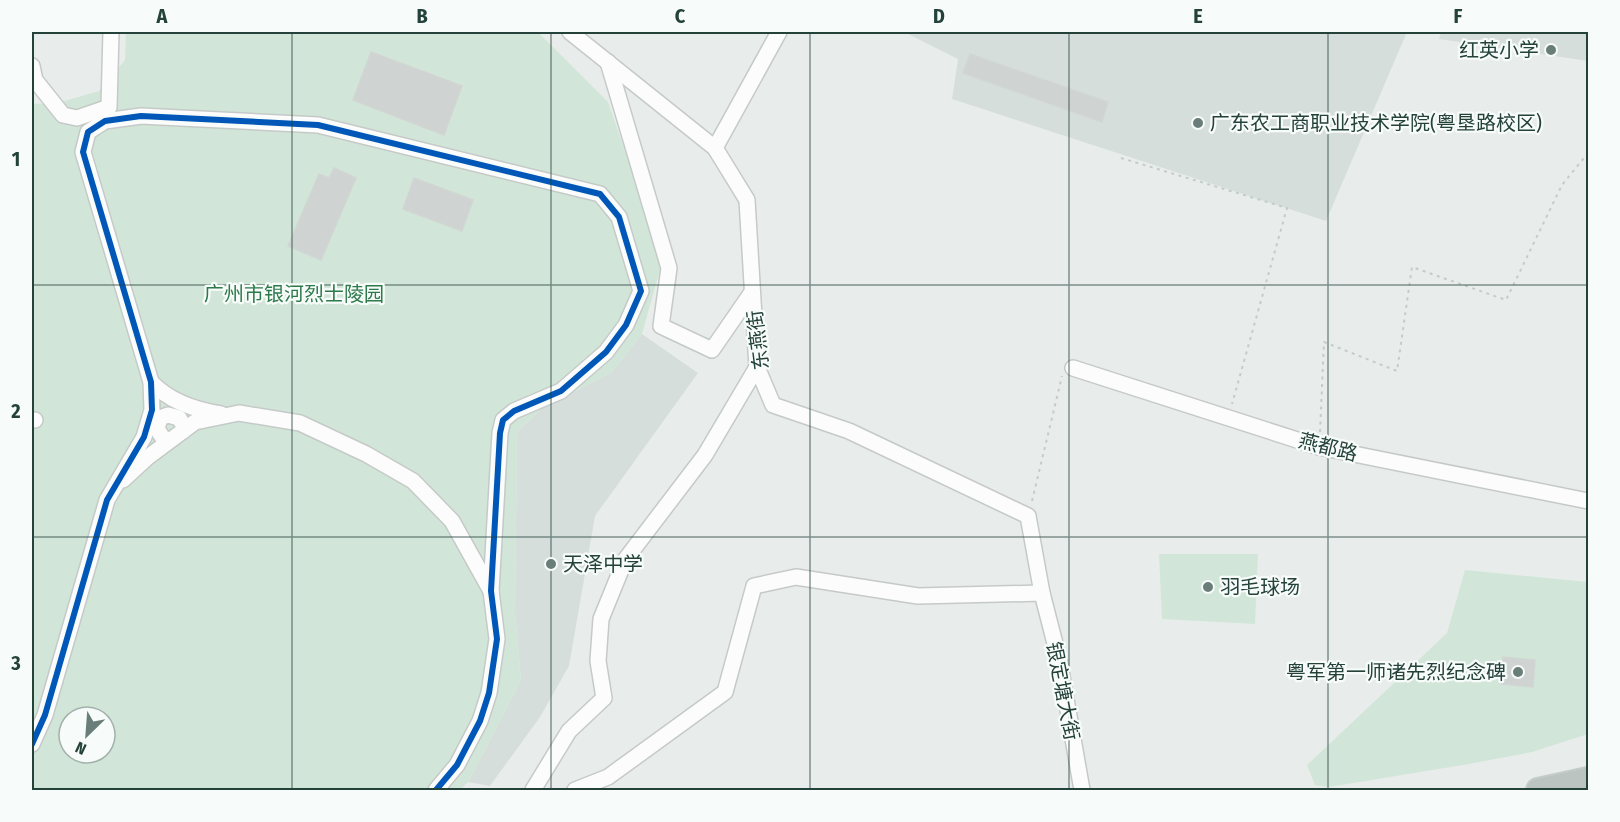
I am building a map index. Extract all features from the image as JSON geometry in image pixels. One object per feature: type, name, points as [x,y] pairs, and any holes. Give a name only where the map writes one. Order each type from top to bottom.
[{"type":"highway","points":[[1538,790],[1588,779]]},
{"type":"street","points":[[32,66],[35,80],[63,115],[77,118],[109,107],[111,32]]},
{"type":"street","name":"东燕街","points":[[570,32],[715,148],[747,200],[757,367],[774,405],[849,431],[1028,516]]},
{"type":"street","points":[[715,148],[779,32]]},
{"type":"street","points":[[608,62],[669,268],[661,326],[712,350],[752,292]]},
{"type":"street","points":[[32,744],[45,715],[107,500],[154,422],[168,415],[179,418],[184,426],[176,436],[163,438],[154,422],[151,382],[83,152],[88,132],[105,121],[141,116],[318,125],[600,194],[619,217],[641,291],[626,325],[606,352],[561,391],[514,411],[503,420],[500,434],[491,591],[497,639],[486,707],[457,765],[436,790]]},
{"type":"street","points":[[533,790],[569,731],[604,698],[598,661],[601,620],[625,560],[705,455],[757,367]]},
{"type":"street","name":"燕都路","points":[[1068,371],[1228,417],[1319,447],[1588,501]]},
{"type":"street","points":[[151,382],[159,390],[189,406],[202,411],[228,415]]},
{"type":"street","points":[[112,490],[148,457],[195,422],[239,413],[300,423],[366,454],[413,481],[452,521],[491,591]]},
{"type":"street","points":[[575,790],[608,777],[724,692],[754,586],[796,577],[918,596],[1042,593],[1028,516]]},
{"type":"street","name":"银定塘大街","points":[[1042,593],[1059,659],[1082,790]]},
{"type":"path","points":[[1319,447],[1324,342],[1397,371],[1412,267],[1506,300],[1562,185],[1588,153]]},
{"type":"path","points":[[1121,158],[1287,208],[1228,417]]},
{"type":"path","points":[[1028,516],[1068,371]]},
{"type":"shaded area","name":"广东农工商职业技术学院(粤垦路校区)","points":[[904,32],[1407,32],[1326,221],[952,99],[958,59]]},
{"type":"shaded area","name":"红英小学","points":[[1441,32],[1588,32],[1588,61],[1439,39]]},
{"type":"shaded area","name":"天泽中学","points":[[642,334],[698,373],[595,516],[569,666],[540,717],[490,786],[468,782],[521,680],[515,613],[517,432],[543,407],[611,373]]},
{"type":"green space","name":"广州市银河烈士陵园","points":[[126,32],[538,32],[608,102],[643,203],[661,266],[642,334],[611,373],[543,407],[517,432],[515,613],[521,680],[468,782],[460,790],[32,790],[32,104],[57,103],[99,91],[125,60]]},
{"type":"green space","name":"羽毛球场","points":[[1159,554],[1258,554],[1255,624],[1162,619]]},
{"type":"green space","points":[[1465,570],[1588,582],[1588,734],[1532,752],[1469,764],[1329,787],[1315,785],[1307,765],[1447,633]]},
{"type":"building","points":[[371,52],[462,86],[444,135],[353,100]]},
{"type":"building","points":[[970,54],[1108,102],[1102,122],[963,73]]},
{"type":"building","points":[[334,168],[356,178],[321,260],[288,246],[319,174],[329,178]]},
{"type":"building","points":[[414,178],[473,200],[462,231],[403,209]]},
{"type":"building","name":"粤军第一师诸先烈纪念碑","points":[[1503,657],[1535,660],[1533,687],[1501,684]]},
{"type":"cycle path","points":[[32,744],[45,715],[107,500],[144,437],[152,410],[151,382],[83,152],[88,132],[105,121],[141,116],[318,125],[600,194],[619,217],[641,291],[626,325],[606,352],[561,391],[514,411],[503,420],[500,433],[491,591],[497,639],[489,693],[480,721],[457,765],[436,790]]},
{"type":"place","name":"红英小学","points":[[1551,50]]},
{"type":"place","name":"广东农工商职业技术学院(粤垦路校区)","points":[[1198,123]]},
{"type":"place","name":"天泽中学","points":[[551,564]]},
{"type":"place","name":"羽毛球场","points":[[1208,587]]},
{"type":"place","name":"粤军第一师诸先烈纪念碑","points":[[1518,672]]}]
